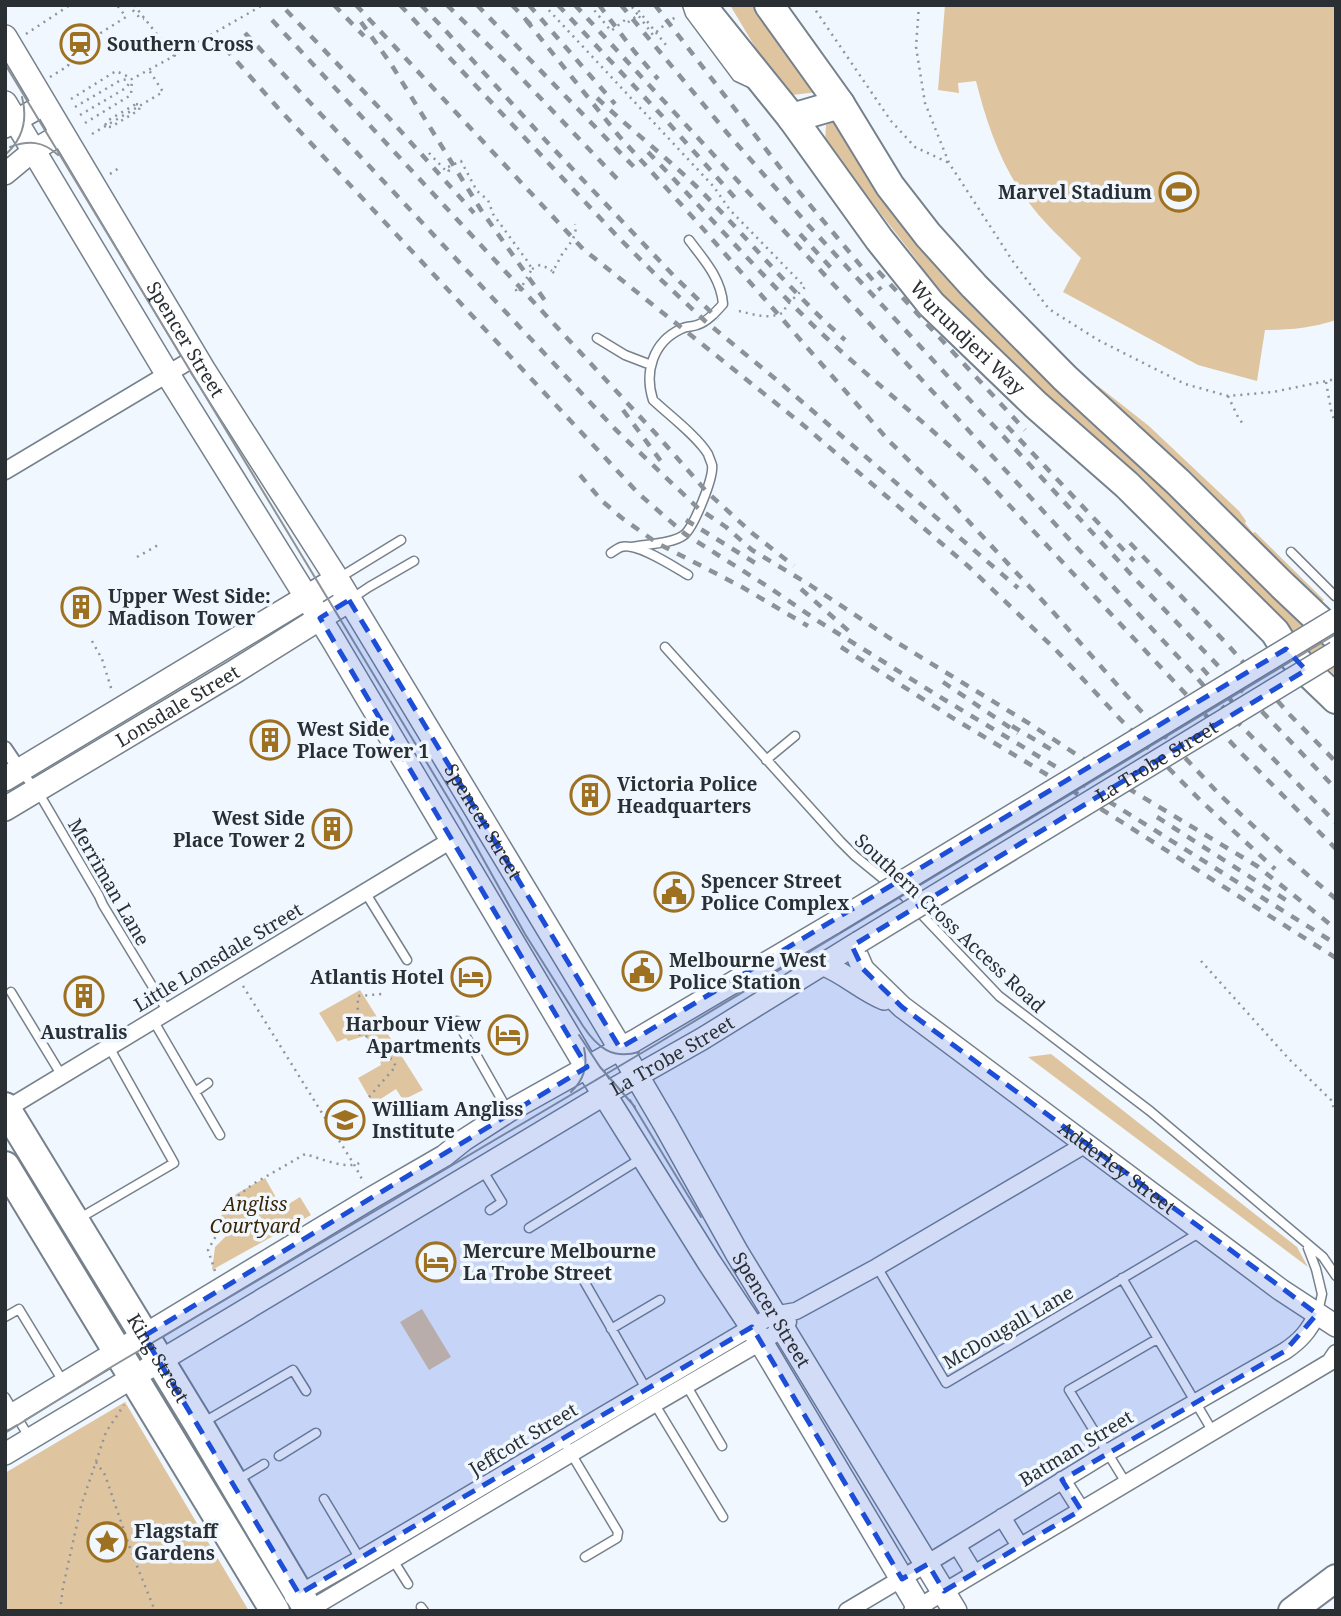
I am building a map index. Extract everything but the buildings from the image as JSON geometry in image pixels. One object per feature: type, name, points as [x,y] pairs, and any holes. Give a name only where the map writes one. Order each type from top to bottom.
[{"type":"highway","name":"Wurundjeri Way","points":[[769,5],[844,103],[890,186],[928,235],[974,286],[1065,377],[1178,482],[1336,636]]},
{"type":"highway","name":"Wurundjeri Way","points":[[691,10],[771,92],[879,239],[932,304],[1036,405],[1127,485],[1275,632],[1296,660],[1336,699]]},
{"type":"highway","points":[[792,118],[844,103]]},
{"type":"highway","name":"King Street","points":[[6,1109],[306,1606]]},
{"type":"highway","name":"King Street","points":[[5,1166],[117,1352],[129,1390],[211,1506],[274,1609]]},
{"type":"highway","points":[[211,1506],[235,1487]]},
{"type":"main road","name":"Spencer Street","points":[[13,37],[45,104],[196,356],[337,579],[637,1076],[737,1253],[784,1319],[891,1505],[950,1601]]},
{"type":"main road","name":"Spencer Street","points":[[9,117],[34,150],[167,374],[320,618],[605,1094],[757,1334],[918,1609]]},
{"type":"main road","name":"Lonsdale Street","points":[[13,774],[337,579]]},
{"type":"main road","name":"Lonsdale Street","points":[[5,809],[349,600]]},
{"type":"main road","name":"Wurundjeri Way","points":[[1275,632],[1336,690]]},
{"type":"main road","points":[[220,649],[234,671]]},
{"type":"main road","points":[[80,733],[94,755]]},
{"type":"main road","points":[[453,839],[483,821]]},
{"type":"main road","points":[[866,1519],[891,1505]]},
{"type":"main road","points":[[1292,1611],[1336,1578]]},
{"type":"street","points":[[9,117],[45,104]]},
{"type":"street","points":[[5,174],[34,150],[63,134]]},
{"type":"street","points":[[5,471],[196,356]]},
{"type":"street","name":"La Trobe Street","points":[[8,1410],[64,1384],[444,1156],[509,1111],[834,923],[1336,619]]},
{"type":"street","name":"La Trobe Street","points":[[5,1454],[129,1390],[160,1362],[824,965],[1336,652]]},
{"type":"street","points":[[5,748],[13,774]]},
{"type":"street","name":"Little Lonsdale Street","points":[[6,1109],[453,839]]},
{"type":"street","name":"Adderley Street","points":[[856,944],[863,969],[902,1007],[1281,1290],[1336,1326]]},
{"type":"street","name":"Adderley Street","points":[[824,965],[838,971],[867,992],[902,1007]]},
{"type":"street","name":"Jeffcott Street","points":[[274,1609],[306,1606],[388,1552],[1086,1144]]},
{"type":"street","name":"Batman Street","points":[[848,1611],[1107,1453],[1292,1346],[1310,1329],[1317,1314]]},
{"type":"street","points":[[918,1609],[950,1601],[974,1573],[1331,1362],[1336,1353]]},
{"type":"street","points":[[1062,1480],[1081,1510]]},
{"type":"street","points":[[1002,1517],[1020,1546]]},
{"type":"street","points":[[957,1545],[974,1573]]},
{"type":"lane","points":[[687,5],[690,15],[737,77],[771,92]]},
{"type":"lane","points":[[611,553],[620,547],[675,540],[685,534],[699,511],[712,466],[700,444],[653,400],[650,381],[652,358],[664,343],[679,330],[702,323],[723,304],[718,282],[689,240]]},
{"type":"lane","points":[[597,338],[625,355],[651,365]]},
{"type":"lane","points":[[337,579],[401,540]]},
{"type":"lane","points":[[631,547],[688,575]]},
{"type":"lane","points":[[1291,552],[1335,596]]},
{"type":"lane","points":[[349,600],[414,561]]},
{"type":"lane","name":"Southern Cross Access Road","points":[[665,647],[840,841],[917,910],[999,996],[1150,1111],[1323,1257],[1336,1276]]},
{"type":"lane","points":[[766,760],[795,736]]},
{"type":"lane","name":"Merriman Lane","points":[[13,774],[37,790],[168,1012]]},
{"type":"lane","points":[[365,892],[407,960]]},
{"type":"lane","points":[[11,992],[62,1076]]},
{"type":"lane","points":[[153,1020],[220,1135]]},
{"type":"lane","points":[[457,1021],[509,1111]]},
{"type":"lane","points":[[74,1222],[174,1163],[109,1047]]},
{"type":"lane","points":[[195,1092],[208,1083]]},
{"type":"lane","points":[[529,1228],[644,1156]]},
{"type":"lane","points":[[482,1168],[502,1202],[490,1210]]},
{"type":"lane","name":"McDougall Lane","points":[[877,1267],[946,1383],[1202,1231]]},
{"type":"lane","points":[[1307,1245],[1322,1294],[1317,1314]]},
{"type":"lane","points":[[1122,1278],[1213,1432]]},
{"type":"lane","points":[[584,1281],[723,1517]]},
{"type":"lane","points":[[611,1329],[660,1300]]},
{"type":"lane","points":[[5,1317],[19,1309],[64,1384]]},
{"type":"lane","points":[[1126,1483],[1069,1390],[1157,1339]]},
{"type":"lane","points":[[198,1425],[293,1370],[306,1391]]},
{"type":"lane","points":[[682,1378],[722,1447]]},
{"type":"lane","points":[[8,1410],[30,1439]]},
{"type":"lane","points":[[279,1456],[316,1433]]},
{"type":"lane","points":[[567,1446],[618,1532],[617,1538],[585,1557]]},
{"type":"lane","points":[[235,1487],[264,1464]]},
{"type":"lane","points":[[324,1499],[365,1566]]},
{"type":"lane","points":[[388,1552],[408,1584]]},
{"type":"path","points":[[13,37],[70,5]]},
{"type":"path","points":[[46,80],[68,66],[72,51],[126,17],[117,5]]},
{"type":"path","points":[[128,5],[144,19]]},
{"type":"path","points":[[134,5],[174,56]]},
{"type":"path","points":[[75,107],[121,80],[132,79],[263,5]]},
{"type":"path","points":[[544,5],[714,187],[738,218],[805,287],[786,306],[784,312],[776,316],[756,316],[726,308],[717,311]]},
{"type":"path","points":[[590,5],[611,31],[625,20],[627,23],[638,15]]},
{"type":"path","points":[[812,5],[891,121],[915,147],[949,163]]},
{"type":"path","points":[[919,5],[916,47],[925,103],[949,163],[1014,263],[1049,309],[1097,340],[1185,384],[1228,396],[1273,392],[1336,379]]},
{"type":"path","points":[[633,6],[653,34],[670,20],[691,10]]},
{"type":"path","points":[[633,6],[666,45]]},
{"type":"path","points":[[92,134],[163,92],[149,69]]},
{"type":"path","points":[[71,99],[116,71],[132,79]]},
{"type":"path","points":[[80,115],[126,88],[132,79]]},
{"type":"path","points":[[85,123],[131,95],[132,79]]},
{"type":"path","points":[[429,153],[447,172],[449,171],[446,168],[461,161],[477,191],[488,200],[493,214],[532,270]]},
{"type":"path","points":[[109,174],[119,169]]},
{"type":"path","points":[[514,287],[519,293],[532,270],[540,265],[553,272],[576,234],[575,224]]},
{"type":"path","points":[[1326,382],[1332,415],[1336,422]]},
{"type":"path","points":[[1228,396],[1243,424]]},
{"type":"path","points":[[137,557],[160,544]]},
{"type":"path","points":[[92,641],[102,659],[112,691]]},
{"type":"path","points":[[1200,961],[1289,1059],[1331,1100],[1336,1115]]},
{"type":"path","points":[[234,972],[373,1197]]},
{"type":"path","points":[[369,1097],[396,1066],[377,1039],[357,1034],[358,996],[383,994]]},
{"type":"path","points":[[215,1271],[208,1250],[239,1195],[253,1184],[305,1154],[346,1166],[355,1166],[360,1162]]},
{"type":"path","points":[[60,1611],[62,1587],[81,1506],[106,1433],[129,1390]]},
{"type":"path","points":[[96,1462],[105,1475],[155,1611]]},
{"type":"highlighted area","points":[[349,600],[620,1048],[1286,649],[1306,670],[852,946],[863,969],[902,1007],[1317,1314],[1285,1351],[1062,1480],[1081,1510],[944,1591],[928,1564],[902,1579],[752,1327],[299,1594],[144,1336],[587,1067],[320,618]]},
{"type":"green space","points":[[730,5],[756,5],[818,92],[792,95],[780,89]]},
{"type":"green space","name":"Marvel Stadium","points":[[945,5],[1336,5],[1336,320],[1300,328],[1265,330],[1257,381],[1198,365],[1063,292],[1081,258],[1038,215],[1013,179],[991,131],[976,81],[958,83],[959,93],[938,90]]},
{"type":"green space","points":[[836,120],[914,231],[1336,647],[1336,676],[1015,372],[940,295],[916,259],[825,142],[826,125]]},
{"type":"green space","points":[[1094,386],[1098,386],[1149,426],[1239,511],[1253,533],[1324,600],[1316,606]]},
{"type":"green space","points":[[360,990],[423,1090],[403,1100],[396,1089],[373,1104],[358,1078],[381,1065],[378,1051],[365,1036],[337,1042],[319,1013]]},
{"type":"green space","points":[[1051,1054],[1297,1247],[1308,1267],[1028,1057]]},
{"type":"green space","name":"Angliss Courtyard","points":[[265,1178],[282,1208],[300,1197],[311,1215],[212,1270],[215,1247],[226,1236],[217,1222],[236,1194]]},
{"type":"green space","points":[[422,1309],[451,1357],[429,1370],[400,1322]]},
{"type":"green space","name":"Flagstaff Gardens","points":[[125,1402],[249,1611],[5,1611],[5,1473]]},
{"type":"tram line","points":[[5,64],[462,821],[525,934],[583,1026],[606,1050],[621,1054],[639,1052]]},
{"type":"tram line","points":[[5,155],[20,136],[24,121],[22,97]]},
{"type":"tram line","points":[[10,147],[36,143],[58,155]]},
{"type":"tram line","points":[[5,1433],[1336,634]]},
{"type":"tram line","points":[[579,1035],[600,1067],[635,1107]]},
{"type":"tram line","points":[[571,1092],[584,1072],[584,1048]]},
{"type":"tram line","points":[[630,1100],[701,1217]]},
{"type":"railway","points":[[334,5],[364,36]]},
{"type":"railway","points":[[356,5],[583,249],[802,424],[968,566],[1056,650],[1201,801],[1275,869]]},
{"type":"railway","points":[[400,5],[657,276],[705,321],[1018,588]]},
{"type":"railway","points":[[421,5],[548,143],[718,319]]},
{"type":"railway","points":[[447,5],[511,67],[622,184]]},
{"type":"railway","points":[[477,5],[636,169]]},
{"type":"railway","points":[[512,5],[532,26]]},
{"type":"railway","points":[[529,5],[615,104]]},
{"type":"railway","points":[[558,5],[737,200]]},
{"type":"railway","points":[[575,5],[1214,698],[1336,823]]},
{"type":"railway","points":[[599,5],[658,79]]},
{"type":"railway","points":[[621,5],[809,226],[1139,583],[1336,789]]},
{"type":"railway","points":[[655,5],[795,187],[881,290]]},
{"type":"railway","points":[[286,10],[389,118],[474,213]]},
{"type":"railway","points":[[272,20],[706,491],[752,533],[794,566]]},
{"type":"railway","points":[[526,20],[619,136],[890,442],[944,495],[1220,795],[1336,899]]},
{"type":"railway","points":[[361,22],[391,64],[481,210],[546,302]]},
{"type":"railway","points":[[245,33],[615,429],[699,509],[726,527],[752,550],[1126,787],[1257,866],[1336,929]]},
{"type":"railway","points":[[225,48],[639,494],[685,534],[818,621],[1063,771],[1336,944]]},
{"type":"railway","points":[[597,98],[697,187],[845,340]]},
{"type":"railway","points":[[648,152],[818,330],[982,476],[1240,752],[1336,849]]},
{"type":"railway","points":[[800,234],[833,270]]},
{"type":"railway","points":[[878,271],[1025,430]]},
{"type":"railway","points":[[623,410],[663,464]]},
{"type":"railway","points":[[1007,426],[1134,561]]},
{"type":"railway","points":[[580,475],[602,501],[657,543],[742,587],[808,626]]},
{"type":"railway","points":[[686,520],[760,566]]},
{"type":"railway","points":[[1130,543],[1336,762]]},
{"type":"railway","points":[[801,589],[851,633]]},
{"type":"railway","points":[[841,647],[1336,958]]},
{"type":"railway","points":[[1202,668],[1237,707]]},
{"type":"railway","points":[[943,682],[1018,733]]},
{"type":"railway","points":[[1012,726],[1057,753]]},
{"type":"railway","points":[[1157,817],[1289,902]]},
{"type":"place","name":"Southern Cross","points":[[80,44]]},
{"type":"place","name":"Marvel Stadium","points":[[1179,192]]},
{"type":"place","name":"Upper West Side: Madison Tower","points":[[81,607]]},
{"type":"place","name":"West Side Place Tower 1","points":[[270,740]]},
{"type":"place","name":"Victoria Police Headquarters","points":[[590,795]]},
{"type":"place","name":"West Side Place Tower 2","points":[[332,829]]},
{"type":"place","name":"Spencer Street Police Complex","points":[[674,892]]},
{"type":"place","name":"Melbourne West Police Station","points":[[642,971]]},
{"type":"place","name":"Atlantis Hotel","points":[[471,977]]},
{"type":"place","name":"Australis","points":[[84,996]]},
{"type":"place","name":"Harbour View Apartments","points":[[508,1035]]},
{"type":"place","name":"William Angliss Institute","points":[[345,1120]]},
{"type":"place","name":"Mercure Melbourne La Trobe Street","points":[[436,1262]]},
{"type":"place","name":"Flagstaff Gardens","points":[[107,1542]]}]
